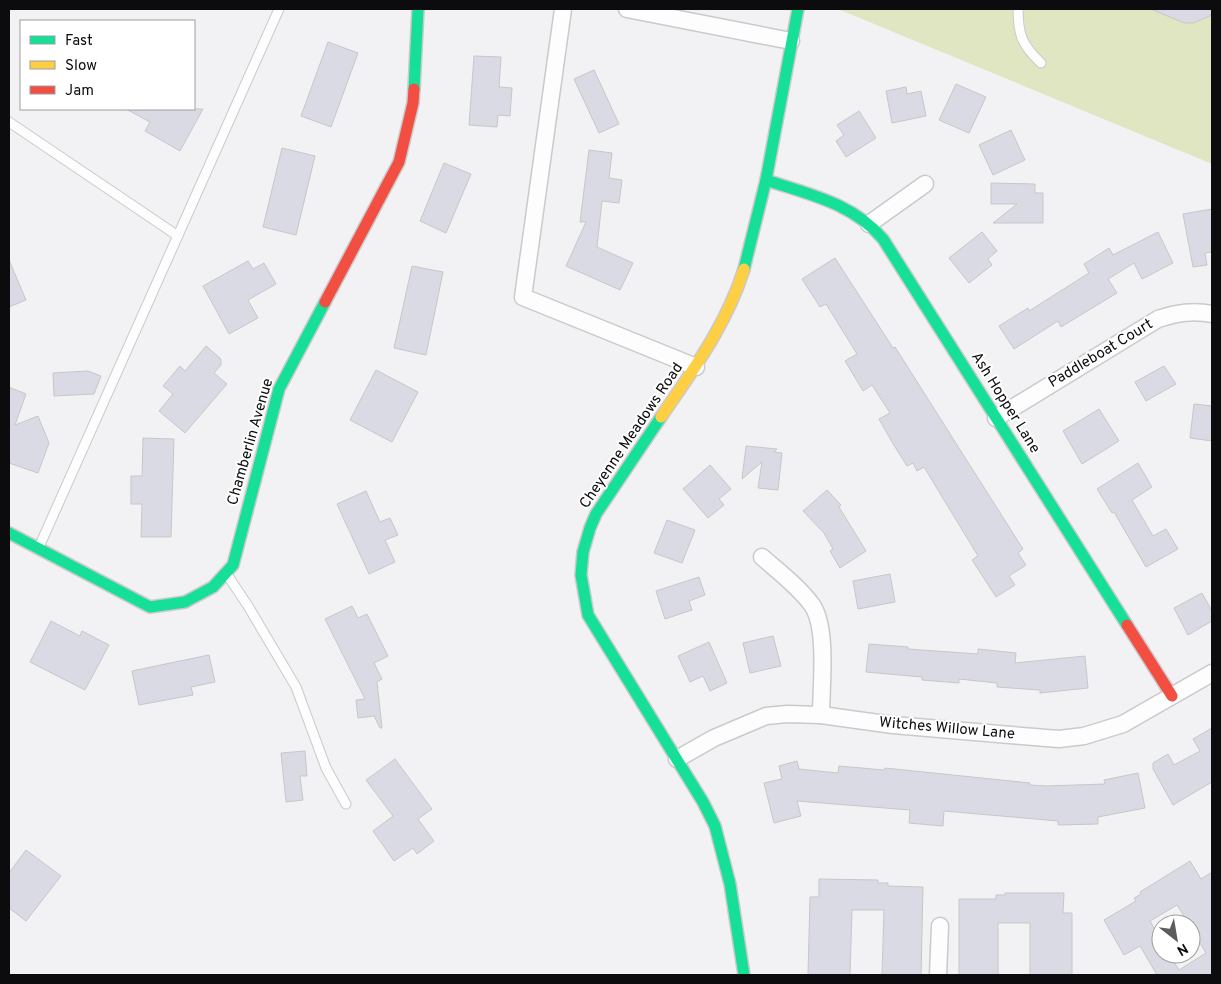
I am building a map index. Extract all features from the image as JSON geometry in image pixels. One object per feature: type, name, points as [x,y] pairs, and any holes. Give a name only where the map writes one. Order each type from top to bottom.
[{"type":"street","name":"Chamberlin Avenue","points":[[9,533],[150,607],[185,602],[213,587],[233,565],[279,389],[398,162],[413,103],[418,9]]},
{"type":"street","points":[[563,9],[524,297],[696,367]]},
{"type":"street","points":[[627,9],[791,41]]},
{"type":"street","name":"Cheyenne Meadows Road","points":[[744,975],[730,884],[715,826],[703,802],[588,615],[581,589],[580,566],[586,538],[596,514],[696,367],[728,311],[744,270],[766,180],[798,9]]},
{"type":"street","name":"Ash Hopper Lane","points":[[766,180],[853,212],[869,224],[893,253],[1172,696]]},
{"type":"street","points":[[869,224],[925,184]]},
{"type":"street","name":"Paddleboat Court","points":[[996,418],[1158,319],[1197,311],[1212,314]]},
{"type":"street","points":[[762,557],[802,592],[813,606],[819,618],[822,653],[821,715]]},
{"type":"street","name":"Witches Willow Lane","points":[[677,759],[714,738],[766,716],[787,714],[821,715],[893,725],[1059,738],[1084,736],[1123,724],[1212,673]]},
{"type":"street","points":[[938,975],[940,926]]},
{"type":"lane","points":[[39,549],[280,9]]},
{"type":"lane","points":[[1018,9],[1021,39],[1030,53],[1041,62]]},
{"type":"lane","points":[[9,122],[178,236]]},
{"type":"lane","points":[[226,573],[296,687],[326,768],[346,804]]},
{"type":"green space","points":[[838,9],[1212,9],[1212,164]]},
{"type":"building","points":[[1151,9],[1212,9],[1212,15],[1193,23],[1184,23]]},
{"type":"building","points":[[328,42],[358,53],[331,127],[301,116]]},
{"type":"building","points":[[474,56],[501,57],[499,87],[512,88],[510,116],[498,115],[497,127],[469,125]]},
{"type":"building","points":[[594,70],[619,124],[599,133],[574,79]]},
{"type":"building","points":[[956,84],[986,97],[969,133],[939,120]]},
{"type":"building","points":[[906,87],[907,94],[921,91],[926,116],[892,123],[886,91]]},
{"type":"building","points":[[203,109],[180,151],[145,131],[150,122],[128,110]]},
{"type":"building","points":[[859,111],[876,138],[846,157],[836,141],[844,135],[837,125]]},
{"type":"building","points":[[1011,130],[1025,160],[993,175],[979,145]]},
{"type":"building","points":[[282,148],[315,156],[296,235],[263,227]]},
{"type":"building","points":[[589,150],[612,153],[609,178],[622,180],[619,203],[602,201],[597,247],[633,263],[620,290],[566,266],[586,222],[580,222]]},
{"type":"building","points":[[444,163],[471,174],[446,233],[420,221]]},
{"type":"building","points":[[991,183],[1035,184],[1035,193],[1043,193],[1043,223],[993,223],[1017,204],[991,204]]},
{"type":"building","points":[[1212,209],[1212,252],[1205,253],[1207,265],[1193,267],[1183,214]]},
{"type":"building","points":[[982,232],[997,251],[988,259],[992,265],[969,283],[949,258]]},
{"type":"building","points":[[1158,232],[1173,263],[1142,279],[1134,263],[1108,279],[1117,293],[1061,327],[1058,321],[1014,349],[999,326],[1028,308],[1029,311],[1089,273],[1084,264],[1109,248],[1113,255]]},
{"type":"building","points":[[835,258],[893,348],[895,347],[1023,549],[1018,553],[1026,565],[1009,576],[1015,585],[996,597],[972,560],[978,556],[924,467],[917,471],[913,463],[907,466],[892,442],[879,419],[890,413],[872,385],[863,391],[845,361],[857,354],[826,304],[820,307],[802,279]]},
{"type":"building","points":[[9,260],[26,300],[9,307]]},
{"type":"building","points":[[248,261],[253,269],[264,263],[276,284],[248,300],[258,318],[229,334],[203,286]]},
{"type":"building","points":[[412,266],[443,272],[426,355],[394,348]]},
{"type":"building","points":[[206,346],[221,359],[221,365],[214,373],[227,384],[185,433],[159,411],[173,394],[163,386],[180,366],[185,371]]},
{"type":"building","points":[[1164,366],[1176,384],[1146,401],[1135,382]]},
{"type":"building","points":[[376,370],[418,392],[392,442],[350,420]]},
{"type":"building","points":[[88,371],[101,376],[94,394],[54,396],[53,373]]},
{"type":"building","points":[[9,387],[26,394],[15,425],[38,416],[49,443],[38,473],[9,463]]},
{"type":"building","points":[[1194,404],[1212,406],[1212,441],[1190,438]]},
{"type":"building","points":[[1099,409],[1119,441],[1082,464],[1063,431]]},
{"type":"building","points":[[143,438],[174,439],[171,537],[141,537],[142,504],[131,504],[131,476],[142,476]]},
{"type":"building","points":[[746,446],[777,449],[774,452],[782,453],[778,490],[758,488],[762,462],[742,479]]},
{"type":"building","points":[[1138,463],[1152,487],[1132,500],[1153,536],[1166,529],[1178,549],[1146,567],[1114,512],[1112,513],[1097,489]]},
{"type":"building","points":[[710,465],[731,489],[719,499],[724,505],[708,518],[683,489]]},
{"type":"building","points":[[827,490],[841,505],[839,507],[866,551],[840,568],[830,551],[833,549],[824,533],[803,511]]},
{"type":"building","points":[[366,491],[380,522],[390,518],[398,535],[385,540],[395,562],[369,574],[337,504]]},
{"type":"building","points":[[667,520],[695,530],[682,563],[654,553]]},
{"type":"building","points":[[890,574],[895,602],[858,609],[853,581]]},
{"type":"building","points":[[699,577],[705,595],[689,601],[692,610],[665,619],[656,591]]},
{"type":"building","points":[[1202,593],[1212,611],[1212,621],[1188,635],[1174,608]]},
{"type":"building","points":[[352,606],[358,618],[367,614],[388,656],[374,663],[382,679],[377,682],[382,728],[380,728],[374,716],[358,718],[356,700],[365,699],[325,619]]},
{"type":"building","points":[[51,621],[80,636],[82,631],[109,645],[85,690],[30,662]]},
{"type":"building","points":[[773,636],[781,666],[750,673],[743,643]]},
{"type":"building","points":[[709,642],[727,683],[710,691],[703,676],[690,682],[678,656]]},
{"type":"building","points":[[869,644],[978,654],[978,649],[1016,653],[1015,663],[1085,656],[1088,688],[1040,693],[1040,690],[997,687],[997,683],[959,679],[959,683],[922,680],[922,677],[866,672]]},
{"type":"building","points":[[209,655],[215,682],[191,687],[193,695],[139,705],[132,671]]},
{"type":"building","points":[[1212,728],[1212,782],[1173,805],[1153,769],[1153,763],[1168,754],[1174,765],[1200,751],[1193,739]]},
{"type":"building","points":[[305,751],[307,776],[300,776],[303,800],[286,802],[281,753]]},
{"type":"building","points":[[395,759],[432,809],[418,819],[434,841],[417,854],[413,848],[394,861],[373,831],[393,816],[366,780]]},
{"type":"building","points":[[797,761],[799,769],[838,773],[839,766],[884,770],[885,768],[1046,786],[1105,784],[1104,780],[1138,773],[1145,808],[1098,817],[1098,824],[1058,825],[1058,821],[944,811],[943,826],[909,823],[910,810],[797,801],[801,816],[774,823],[764,783],[782,779],[779,766]]},
{"type":"building","points":[[26,850],[61,876],[26,921],[9,908],[9,873]]},
{"type":"building","points":[[1190,861],[1201,879],[1212,872],[1212,975],[1157,975],[1140,946],[1124,955],[1104,920],[1136,901],[1134,898],[1141,894],[1140,892]]},
{"type":"building","points":[[819,879],[878,880],[878,883],[888,883],[888,886],[923,887],[921,975],[882,975],[884,910],[852,910],[850,975],[808,975],[810,897],[819,897]]},
{"type":"building","points":[[1005,893],[1064,893],[1063,913],[1072,913],[1072,975],[1030,975],[1030,923],[998,923],[998,975],[959,975],[959,899],[996,899],[996,895],[1005,895]]},
{"type":"traffic: fast","points":[[414,89],[418,9]]},
{"type":"traffic: fast","points":[[744,269],[766,180],[798,9]]},
{"type":"traffic: fast","points":[[766,180],[814,195],[844,208],[871,227],[883,239],[1127,625]]},
{"type":"traffic: fast","points":[[9,533],[150,607],[185,602],[213,587],[233,565],[279,389],[325,302]]},
{"type":"traffic: fast","points":[[661,417],[596,514],[583,552],[581,575],[588,615],[703,802],[715,826],[730,884],[744,975]]},
{"type":"traffic: slow","points":[[661,417],[719,328],[744,269]]},
{"type":"traffic: jam","points":[[325,302],[399,162],[413,103],[414,89]]},
{"type":"traffic: jam","points":[[1127,625],[1172,696]]}]
